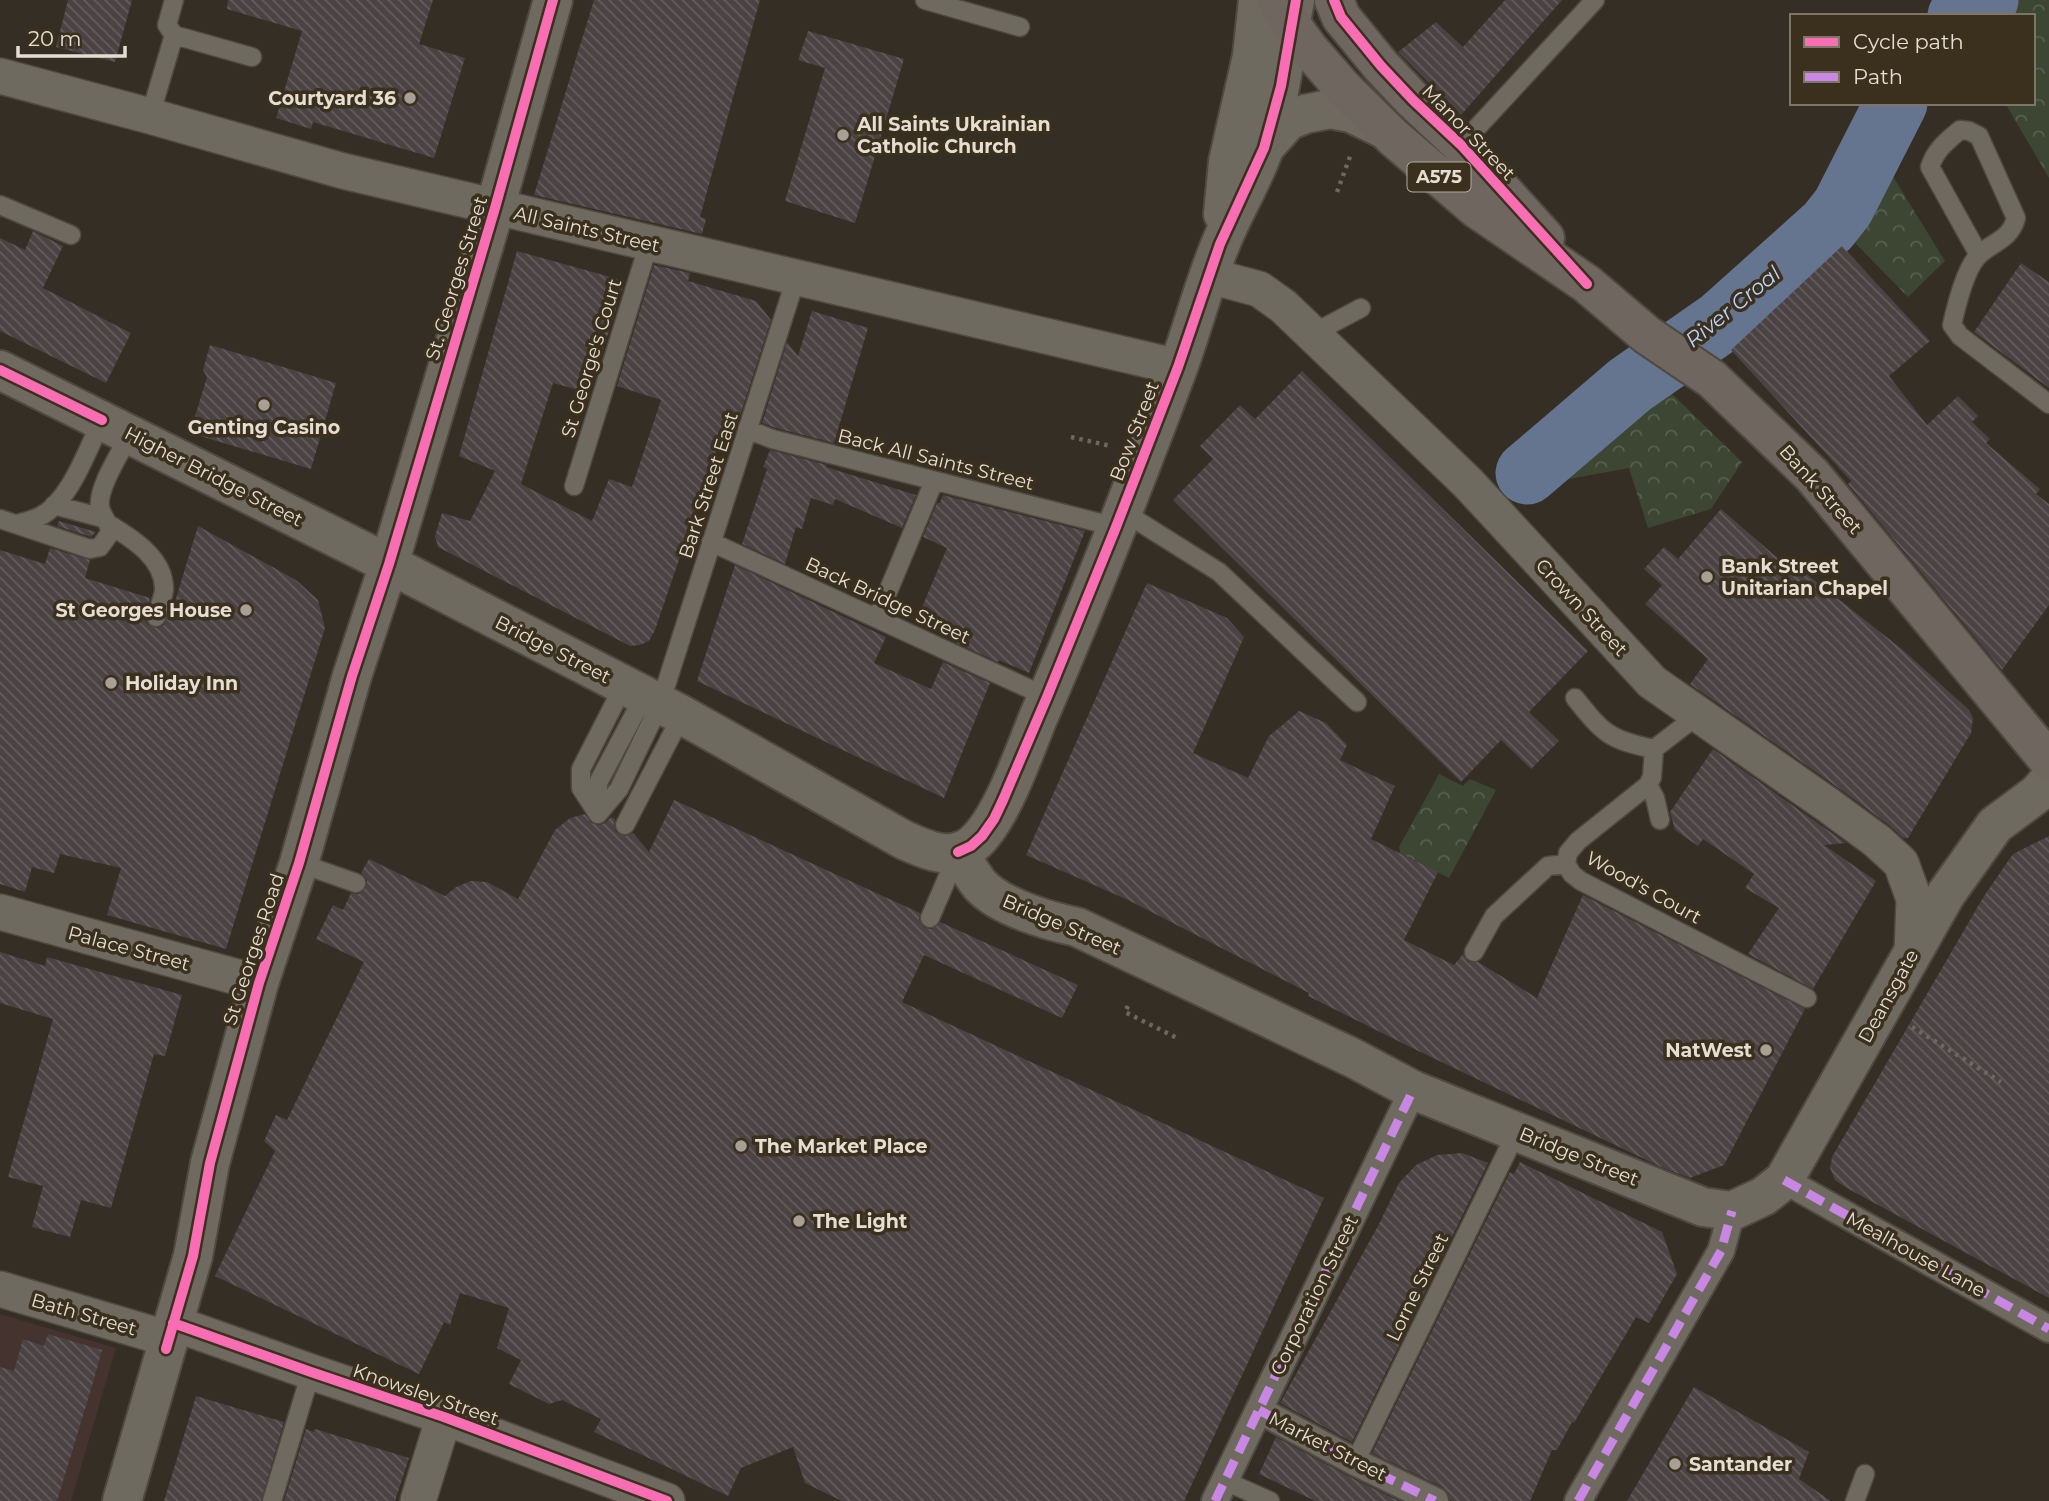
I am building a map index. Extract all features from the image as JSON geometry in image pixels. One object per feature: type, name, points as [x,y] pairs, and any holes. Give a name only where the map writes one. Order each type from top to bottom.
[{"type":"main road","name":"St. Georges Street","points":[[389,564],[495,208],[553,0]]},
{"type":"main road","name":"Bow Street","points":[[1215,260],[1228,162],[1252,56],[1258,0]]},
{"type":"main road","name":"Bow Street","points":[[958,852],[971,846],[994,819],[1047,697],[1178,367],[1215,260],[1264,148],[1281,86],[1309,7]]},
{"type":"main road","points":[[1252,56],[1266,41],[1309,7]]},
{"type":"main road","name":"Manor Street","points":[[1309,7],[1381,66],[1413,100],[1447,159],[1502,227],[1587,284]]},
{"type":"main road","name":"Manor Street","points":[[1309,7],[1309,49],[1343,88],[1382,128],[1447,159]]},
{"type":"main road","points":[[1264,148],[1287,121],[1329,109],[1351,113],[1382,128]]},
{"type":"main road","name":"Bank Street","points":[[1587,284],[1647,335],[1712,379],[1812,475],[2049,761]]},
{"type":"main road","name":"Higher Bridge Street","points":[[0,370],[389,564]]},
{"type":"main road","name":"Bridge Street","points":[[389,564],[653,700],[904,840],[941,854],[958,852],[981,886],[997,898],[1043,920],[1077,928],[1353,1058],[1413,1090],[1703,1207],[1732,1211]]},
{"type":"main road","name":"St Georges Road","points":[[122,1501],[193,1256],[210,1163],[259,984],[299,863],[352,676],[389,564]]},
{"type":"main road","name":"Deansgate","points":[[1732,1211],[1764,1196],[1784,1180],[1946,894],[1995,825],[2038,793],[2049,780]]},
{"type":"street","name":"All Saints Street","points":[[0,76],[343,171],[1178,367]]},
{"type":"street","name":"Crown Street","points":[[1215,260],[1283,306],[1467,482],[1652,682],[1828,805],[1877,841],[1901,863],[1914,899],[1912,954]]},
{"type":"street","name":"Palace Street","points":[[0,912],[259,984]]},
{"type":"street","name":"Corporation Street","points":[[1220,1491],[1413,1090]]},
{"type":"street","name":"Mealhouse Lane","points":[[1784,1180],[2049,1329]]},
{"type":"street","points":[[1578,1501],[1721,1251],[1732,1211]]},
{"type":"street","name":"Bath Street","points":[[0,1289],[171,1331]]},
{"type":"street","name":"Knowsley Street","points":[[171,1331],[311,1372],[444,1417],[667,1501]]},
{"type":"street","name":"Market Street","points":[[1258,1410],[1435,1501]]},
{"type":"street","points":[[418,1501],[444,1417]]},
{"type":"lane","points":[[174,0],[167,25],[174,35],[252,57]]},
{"type":"lane","points":[[925,0],[1020,27]]},
{"type":"lane","points":[[1447,159],[1595,0]]},
{"type":"lane","points":[[150,116],[174,35]]},
{"type":"lane","points":[[1979,254],[1930,167],[1943,144],[1960,131],[1969,131],[1979,136],[2016,218],[2007,235],[1979,254],[1971,265],[1952,325],[1960,337],[2049,404]]},
{"type":"lane","points":[[0,205],[71,235]]},
{"type":"lane","name":"St George's Court","points":[[574,486],[649,243]]},
{"type":"lane","name":"Bark Street East","points":[[653,700],[712,542],[796,278]]},
{"type":"lane","points":[[1312,334],[1361,308]]},
{"type":"lane","points":[[9,522],[40,517],[54,505],[116,427]]},
{"type":"lane","points":[[9,522],[90,549],[100,547],[110,533],[99,505],[116,427]]},
{"type":"lane","name":"Back All Saints Street","points":[[747,429],[772,439],[934,481],[1119,519],[1219,572],[1357,702]]},
{"type":"lane","points":[[877,618],[934,481]]},
{"type":"lane","points":[[54,505],[107,522],[137,540],[161,573],[164,591],[156,617]]},
{"type":"lane","name":"Back Bridge Street","points":[[712,542],[1047,697]]},
{"type":"lane","points":[[1575,698],[1597,725],[1614,738],[1654,749]]},
{"type":"lane","points":[[653,700],[619,789],[598,814],[581,788],[581,769],[653,700]]},
{"type":"lane","points":[[625,825],[653,700]]},
{"type":"lane","points":[[1660,820],[1648,785],[1654,749],[1698,715]]},
{"type":"lane","name":"Wood's Court","points":[[1648,785],[1578,841],[1568,853],[1566,863],[1572,874],[1807,998]]},
{"type":"lane","points":[[930,918],[958,852]]},
{"type":"lane","points":[[299,863],[356,883]]},
{"type":"lane","points":[[1474,952],[1494,916],[1548,866],[1566,863]]},
{"type":"lane","name":"Lorne Street","points":[[1355,1462],[1517,1131]]},
{"type":"lane","points":[[272,1501],[311,1372]]},
{"type":"lane","points":[[1855,1501],[1865,1474]]},
{"type":"lane","points":[[1220,1491],[1270,1501]]},
{"type":"path","points":[[1337,192],[1352,150]]},
{"type":"path","points":[[1128,1006],[1125,1012],[1177,1038]]},
{"type":"path","points":[[1881,1009],[2001,1082]]},
{"type":"shaded area","points":[[0,1314],[116,1348],[71,1501],[0,1501]]},
{"type":"green space","points":[[1953,0],[2049,0],[2049,178],[2006,105],[2035,105],[2035,14],[1927,14]]},
{"type":"green space","points":[[1878,105],[1923,105],[1892,175],[1945,261],[1908,297],[1819,206],[1836,193]]},
{"type":"green space","points":[[1609,383],[1667,389],[1742,462],[1711,509],[1648,528],[1629,468],[1569,479],[1538,450]]},
{"type":"green space","points":[[1439,774],[1463,786],[1470,779],[1496,790],[1449,878],[1400,853],[1399,847]]},
{"type":"building","points":[[68,0],[132,0],[115,62],[56,47]]},
{"type":"building","points":[[228,0],[433,0],[419,44],[465,58],[434,158],[313,122],[311,129],[276,118],[302,31],[227,9]]},
{"type":"building","points":[[594,0],[760,0],[700,217],[706,219],[702,234],[534,195]]},
{"type":"building","points":[[1505,0],[1562,0],[1461,115],[1398,52],[1436,22],[1463,47]]},
{"type":"building","name":"All Saints Ukrainian Catholic Church","points":[[808,31],[904,59],[855,223],[785,201],[825,68],[798,60]]},
{"type":"building","points":[[33,231],[63,246],[43,288],[131,333],[106,383],[0,331],[0,238],[25,250]]},
{"type":"building","points":[[1842,246],[1930,341],[1889,376],[1927,425],[1958,396],[1978,416],[1972,422],[1990,439],[1986,443],[2040,489],[2036,494],[2049,504],[2049,605],[2002,670],[1848,484],[1851,481],[1731,350]]},
{"type":"building","points":[[517,251],[625,281],[589,393],[553,383],[521,484],[592,521],[609,479],[632,487],[661,400],[617,386],[654,265],[690,273],[688,281],[756,301],[771,320],[739,419],[728,416],[655,630],[649,641],[640,645],[630,646],[438,547],[435,536],[442,513],[470,521],[495,471],[459,456]]},
{"type":"building","points":[[2021,263],[2049,282],[2049,388],[1974,332]]},
{"type":"building","points":[[812,311],[868,328],[834,443],[762,423],[787,342],[798,356]]},
{"type":"building","name":"Genting Casino","points":[[210,345],[336,383],[311,469],[190,433],[207,377],[203,370]]},
{"type":"building","points":[[1302,371],[1588,651],[1529,712],[1559,741],[1531,769],[1501,740],[1461,782],[1173,500],[1213,459],[1200,446],[1240,405],[1255,419]]},
{"type":"building","points":[[770,450],[827,465],[826,467],[916,495],[902,528],[835,499],[833,505],[811,498],[802,529],[796,527],[785,564],[742,544],[767,469],[763,467]]},
{"type":"building","points":[[943,495],[1085,531],[1029,673],[952,641],[955,635],[917,619],[947,548],[923,537]]},
{"type":"building","points":[[1721,509],[1781,561],[1785,557],[1903,650],[1969,710],[1973,718],[1971,733],[1908,838],[1903,838],[1840,789],[1690,684],[1708,659],[1645,604],[1662,585],[1644,569],[1664,547],[1678,559]]},
{"type":"building","points":[[59,521],[96,532],[91,537],[57,526]]},
{"type":"building","points":[[198,526],[296,580],[318,600],[325,628],[226,949],[107,915],[121,868],[60,854],[54,873],[32,867],[25,892],[0,884],[0,550],[45,564],[50,548],[90,560],[85,578],[150,598],[145,620],[148,625],[158,628],[164,625],[174,605]]},
{"type":"building","points":[[735,565],[886,637],[874,663],[931,689],[943,662],[990,683],[944,798],[697,681]]},
{"type":"building","points":[[1147,583],[1227,618],[1244,637],[1193,753],[1248,778],[1269,736],[1299,711],[1326,723],[1347,745],[1340,760],[1395,786],[1371,839],[1438,872],[1404,940],[1454,965],[1463,954],[1468,962],[1478,962],[1537,998],[1583,895],[1805,1009],[1724,1165],[1690,1178],[1661,1167],[1308,996],[1309,993],[1128,900],[1026,855]]},
{"type":"building","points":[[1713,749],[1846,843],[1824,845],[1876,881],[1813,989],[1748,954],[1779,908],[1745,888],[1754,874],[1703,839],[1698,846],[1675,830],[1670,812]]},
{"type":"building","name":"The Market Place","points":[[674,800],[920,913],[919,920],[925,928],[932,929],[940,922],[1078,985],[1062,1018],[924,955],[902,1002],[1324,1198],[1184,1501],[842,1501],[805,1483],[793,1447],[741,1468],[728,1496],[594,1432],[601,1419],[562,1400],[549,1404],[509,1384],[521,1360],[497,1348],[509,1308],[460,1293],[450,1325],[444,1322],[419,1374],[215,1276],[275,1151],[264,1141],[276,1115],[287,1120],[364,962],[316,939],[333,905],[343,910],[351,893],[359,894],[366,887],[367,880],[361,873],[369,859],[445,896],[456,887],[471,881],[487,882],[518,899],[555,830],[570,818],[585,814],[591,823],[599,825],[611,817],[615,819],[616,832],[625,836],[633,833],[649,852]]},
{"type":"building","points":[[2049,836],[2049,1298],[1845,1187],[1835,1180],[1830,1168],[1832,1157],[1984,896],[2013,854]]},
{"type":"building","points":[[0,952],[45,966],[47,957],[182,995],[165,1056],[154,1054],[111,1208],[81,1200],[70,1237],[32,1227],[43,1186],[8,1177],[53,1019],[0,1003]]},
{"type":"building","points":[[1462,1153],[1488,1163],[1352,1442],[1280,1403],[1399,1183],[1416,1165],[1437,1155]]},
{"type":"building","points":[[1520,1162],[1662,1232],[1677,1274],[1649,1323],[1636,1317],[1557,1450],[1552,1450],[1530,1501],[1451,1501],[1442,1487],[1372,1453],[1510,1172],[1514,1174]]},
{"type":"building","points":[[48,1334],[102,1350],[92,1386],[57,1501],[0,1501],[0,1367],[14,1371],[23,1339],[44,1346]]},
{"type":"building","points":[[1694,1387],[1809,1452],[1799,1479],[1831,1501],[1627,1501]]},
{"type":"building","points":[[196,1396],[284,1422],[261,1501],[164,1501]]},
{"type":"building","points":[[306,1429],[314,1432],[315,1429],[409,1458],[395,1501],[284,1501]]},
{"type":"building","points":[[1276,1437],[1399,1501],[1315,1501],[1259,1474]]},
{"type":"waterway","name":"River Croal","points":[[1962,14],[1987,0]]},
{"type":"waterway","name":"River Croal","points":[[1527,473],[1630,385],[1722,321],[1828,226],[1843,207],[1895,105]]},
{"type":"marked path","points":[[1215,1501],[1413,1090]]},
{"type":"marked path","points":[[1784,1180],[2049,1329]]},
{"type":"marked path","points":[[1578,1501],[1721,1251],[1732,1211]]},
{"type":"marked path","points":[[1259,1410],[1435,1501]]},
{"type":"cycle path","points":[[166,1349],[193,1256],[210,1163],[259,983],[299,863],[352,676],[389,564],[495,208],[553,0]]},
{"type":"cycle path","points":[[958,852],[971,846],[982,836],[994,819],[1116,527],[1178,367],[1220,244],[1264,148],[1281,86],[1296,0]]},
{"type":"cycle path","points":[[1334,0],[1341,17],[1381,66],[1461,145],[1587,284]]},
{"type":"cycle path","points":[[0,370],[102,420]]},
{"type":"cycle path","points":[[173,1323],[444,1417],[667,1501]]},
{"type":"place","name":"Courtyard 36","points":[[410,98]]},
{"type":"place","name":"All Saints Ukrainian Catholic Church","points":[[843,135]]},
{"type":"place","name":"Genting Casino","points":[[264,405]]},
{"type":"place","name":"Bank Street Unitarian Chapel","points":[[1707,577]]},
{"type":"place","name":"St Georges House","points":[[246,610]]},
{"type":"place","name":"Holiday Inn","points":[[111,683]]},
{"type":"place","name":"NatWest","points":[[1766,1050]]},
{"type":"place","name":"The Market Place","points":[[741,1146]]},
{"type":"place","name":"The Light","points":[[799,1221]]},
{"type":"place","name":"Santander","points":[[1675,1464]]}]
